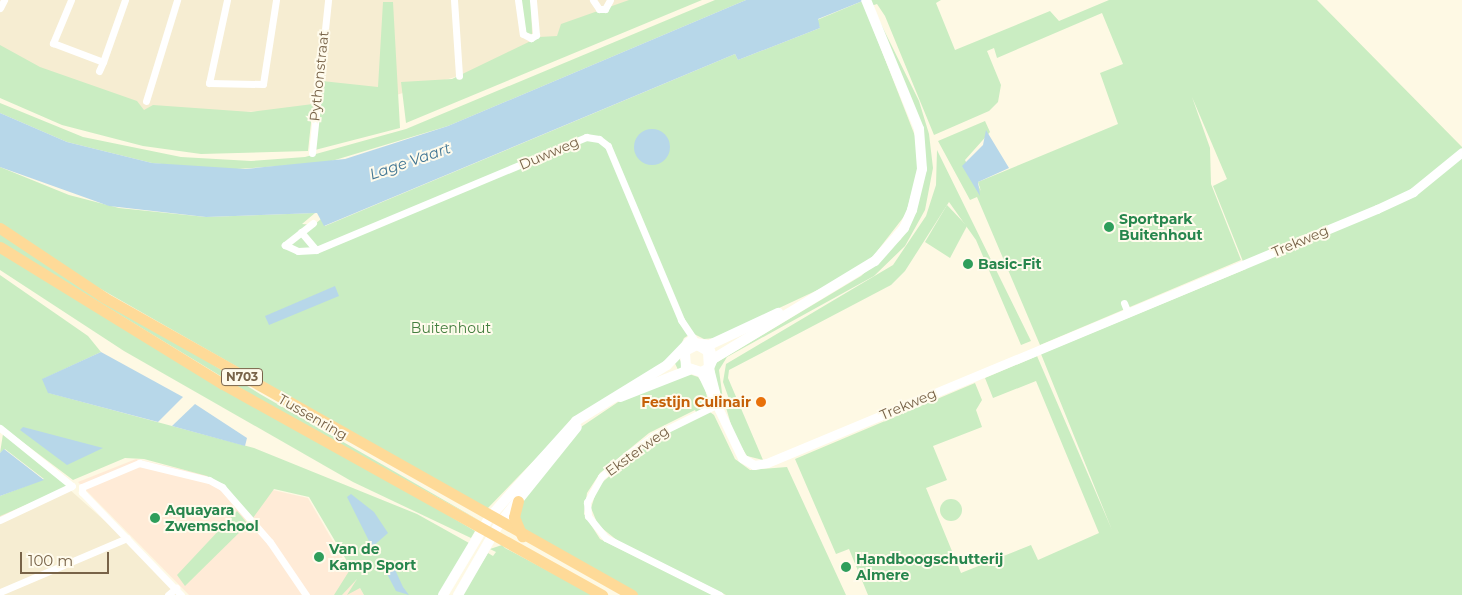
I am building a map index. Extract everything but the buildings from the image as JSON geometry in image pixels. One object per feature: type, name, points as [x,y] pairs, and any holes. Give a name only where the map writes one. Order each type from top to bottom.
[{"type":"highway","name":"Tussenring","points":[[0,228],[105,298],[488,518],[632,595]]},
{"type":"highway","name":"Tussenring","points":[[0,248],[223,384],[486,533],[602,595]]},
{"type":"highway","points":[[518,501],[514,517],[523,537]]},
{"type":"main road","points":[[599,407],[688,370],[708,366],[793,308],[875,261],[904,228],[918,192],[919,129],[866,0]]},
{"type":"main road","points":[[458,595],[486,533],[488,518],[562,434],[599,407],[694,347],[793,308]]},
{"type":"main road","points":[[694,347],[708,366]]},
{"type":"main road","points":[[688,370],[694,347]]},
{"type":"main road","points":[[443,595],[486,533],[499,524],[589,414]]},
{"type":"street","points":[[71,0],[52,43],[103,62]]},
{"type":"street","points":[[99,71],[125,0]]},
{"type":"street","points":[[146,101],[177,0]]},
{"type":"street","points":[[227,0],[209,83],[263,84],[276,0]]},
{"type":"street","name":"Pythonstraat","points":[[312,153],[328,0]]},
{"type":"street","points":[[454,0],[459,76]]},
{"type":"street","points":[[518,0],[523,34],[531,38],[536,36],[533,0]]},
{"type":"street","points":[[593,0],[599,9],[605,9],[610,0]]},
{"type":"street","name":"Duwweg","points":[[313,223],[285,245],[307,253],[316,250],[586,137],[599,139],[608,146],[694,347]]},
{"type":"street","name":"Trekweg","points":[[708,366],[718,404],[742,458],[754,465],[767,464],[1404,196],[1462,152]]},
{"type":"street","points":[[301,232],[316,250]]},
{"type":"street","points":[[1124,303],[1128,313]]},
{"type":"street","name":"Eksterweg","points":[[718,404],[653,436],[628,454],[601,477],[587,502],[588,516],[606,538],[720,595]]},
{"type":"street","points":[[0,428],[70,483],[68,492],[0,520]]},
{"type":"street","points":[[182,595],[127,538],[82,487],[139,463],[210,480],[222,487],[270,542],[306,595]]},
{"type":"street","points":[[0,592],[127,538]]},
{"type":"street","points":[[168,595],[176,588]]},
{"type":"shaded area","points":[[0,0],[663,0],[536,52],[354,108],[155,115],[19,61],[0,48]]},
{"type":"shaded area","points":[[136,459],[308,498],[364,595],[189,595],[78,482]]},
{"type":"shaded area","points":[[69,489],[149,560],[177,595],[0,595],[0,511]]},
{"type":"green space","points":[[521,0],[531,0],[532,34],[526,33]]},
{"type":"green space","points":[[629,0],[702,0],[406,123],[401,82],[452,79],[539,37],[557,36],[561,24]]},
{"type":"green space","points":[[715,0],[746,0],[448,126],[325,163],[221,170],[152,163],[67,142],[0,113],[0,103],[83,137],[181,157],[251,161],[305,157],[406,129]]},
{"type":"green space","name":"Buitenhout","points":[[865,0],[941,0],[936,3],[955,50],[1050,11],[1059,21],[1109,0],[1317,0],[1462,147],[1462,595],[868,595],[849,549],[836,554],[795,459],[975,383],[982,400],[976,410],[982,427],[933,446],[947,480],[926,488],[961,573],[1031,545],[1038,560],[1099,533],[1036,381],[993,398],[985,378],[1037,356],[1112,530],[1041,354],[1246,269],[1213,186],[1227,179],[1192,97],[1210,148],[1211,184],[1241,260],[1040,345],[977,197],[970,200],[938,141],[985,121],[990,132],[965,160],[981,191],[978,182],[1118,124],[1100,73],[1123,64],[1102,13],[997,58],[994,48],[987,51],[1001,85],[998,102],[989,111],[934,135],[885,16],[877,4],[865,8],[917,141],[917,173],[906,214],[871,259],[839,280],[715,338],[704,339],[692,333],[684,338],[677,353],[686,373],[698,377],[704,385],[708,401],[703,407],[714,415],[735,459],[750,470],[787,467],[846,595],[726,595],[618,541],[598,525],[591,508],[598,486],[648,443],[698,416],[695,410],[649,433],[600,473],[587,493],[584,514],[600,539],[713,595],[637,595],[520,528],[518,507],[578,429],[630,394],[680,374],[672,357],[577,416],[487,509],[92,284],[0,224],[0,167],[69,195],[119,208],[206,217],[315,213],[302,224],[314,225],[321,219],[325,226],[735,54],[738,60],[820,28],[817,20]]},
{"type":"green space","points":[[383,2],[393,2],[400,128],[315,150],[322,81],[378,87]]},
{"type":"green space","points":[[878,18],[919,101],[929,134],[933,168],[925,210],[905,246],[874,276],[727,357],[719,370],[723,400],[715,380],[714,364],[861,276],[901,239],[925,159]]},
{"type":"green space","points":[[0,45],[40,67],[137,101],[144,110],[153,105],[251,112],[313,104],[308,151],[201,154],[143,146],[62,125],[0,98]]},
{"type":"green space","points":[[937,150],[1031,341],[1021,345],[976,240],[949,202],[905,271],[891,285],[729,370],[728,378],[763,460],[747,456],[734,435],[725,404],[729,399],[723,382],[726,364],[893,265],[926,216],[936,185]]},
{"type":"green space","points":[[947,205],[967,226],[950,258],[925,242]]},
{"type":"green space","points":[[0,232],[260,394],[482,522],[265,403],[0,242]]},
{"type":"green space","points":[[0,250],[475,531],[471,538],[353,482],[124,351],[0,270]]},
{"type":"green space","points":[[0,275],[88,336],[101,352],[43,379],[49,393],[254,448],[417,514],[469,543],[440,595],[364,595],[360,588],[347,595],[357,579],[342,595],[334,595],[351,568],[309,497],[274,489],[253,518],[207,476],[144,459],[125,458],[73,480],[0,425]]},
{"type":"green space","points":[[3,434],[56,475],[68,487],[0,516],[0,496],[44,479],[5,449],[0,453]]},
{"type":"green space","points":[[951,499],[961,506],[962,510],[955,520],[951,521],[941,514],[940,510],[947,500]]},
{"type":"green space","points":[[237,511],[248,524],[185,586],[177,575]]},
{"type":"green space","points":[[502,545],[593,595],[462,595],[488,553],[493,556],[496,552],[490,549]]},
{"type":"water","name":"Lage Vaart","points":[[746,0],[865,0],[818,19],[820,28],[738,60],[735,54],[324,226],[317,213],[206,217],[109,206],[0,167],[0,113],[67,142],[152,163],[245,169],[345,159],[448,126]]},
{"type":"water","points":[[652,129],[659,130],[665,134],[669,140],[669,154],[665,160],[659,164],[652,165],[645,164],[639,160],[635,154],[634,147],[635,140],[639,134],[645,130]]},
{"type":"water","points":[[986,130],[1009,168],[978,182],[980,196],[962,166],[983,145]]},
{"type":"water","points":[[335,286],[339,296],[269,325],[265,316]]},
{"type":"water","points":[[101,352],[183,397],[158,422],[48,393],[42,379]]},
{"type":"water","points":[[195,404],[247,438],[245,446],[172,426]]},
{"type":"water","points":[[23,427],[103,448],[67,465],[20,430]]},
{"type":"water","points":[[4,449],[44,480],[0,496],[0,453]]},
{"type":"water","points":[[351,494],[374,512],[388,533],[372,547],[347,497]]},
{"type":"water","points":[[392,563],[403,587],[409,595],[396,591],[386,572],[386,565]]},
{"type":"place","name":"Sportpark Buitenhout","points":[[1109,227]]},
{"type":"place","name":"Basic-Fit","points":[[968,264]]},
{"type":"place","name":"Festijn Culinair","points":[[761,402]]},
{"type":"place","name":"Aquayara Zwemschool","points":[[155,518]]},
{"type":"place","name":"Van de Kamp Sport","points":[[319,557]]},
{"type":"place","name":"Handboogschutterij Almere","points":[[846,567]]}]
